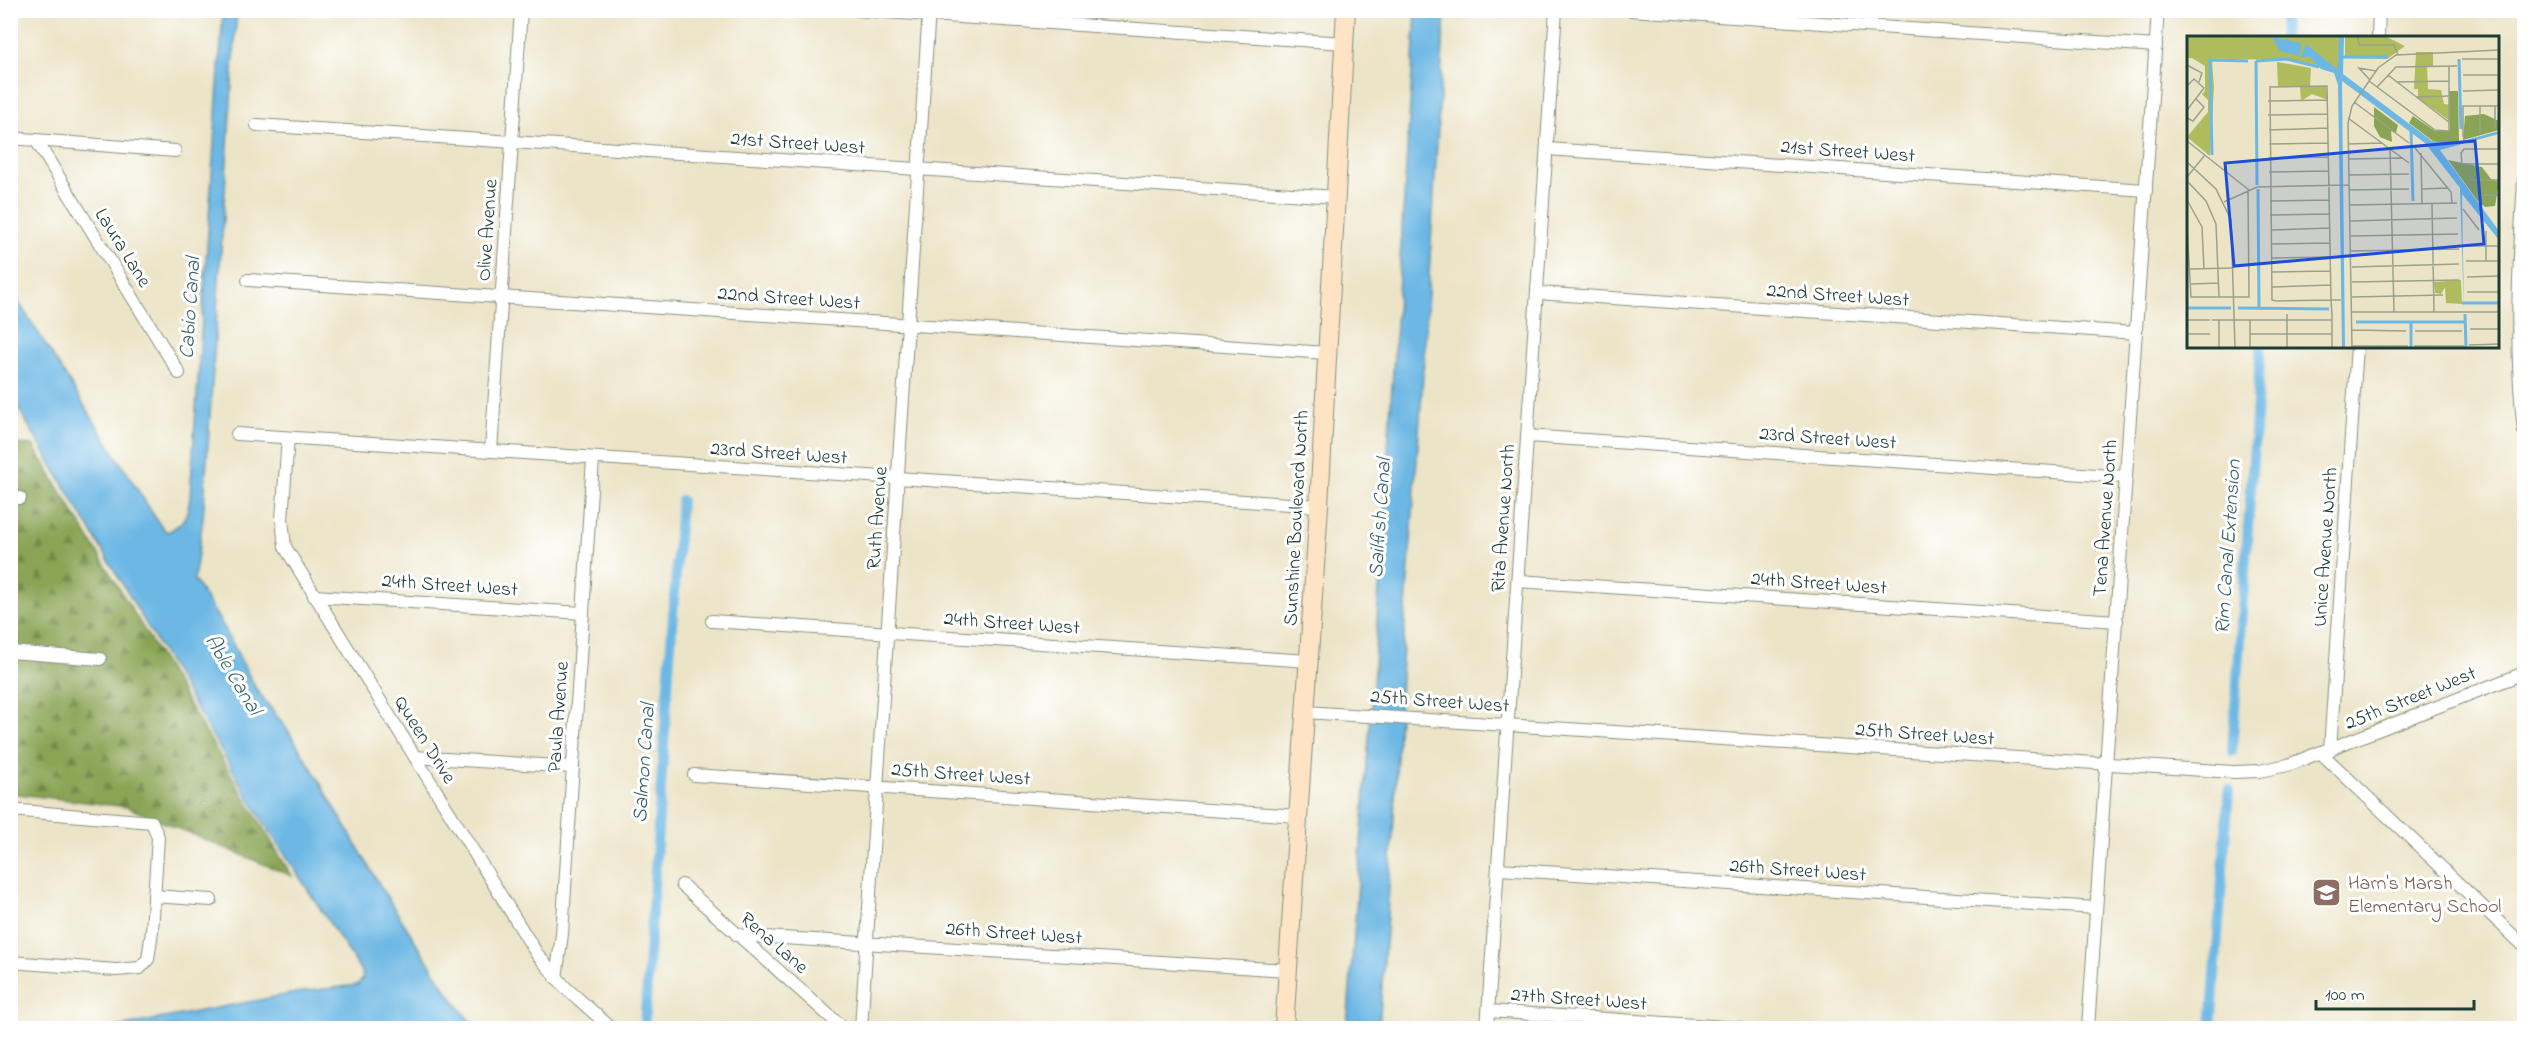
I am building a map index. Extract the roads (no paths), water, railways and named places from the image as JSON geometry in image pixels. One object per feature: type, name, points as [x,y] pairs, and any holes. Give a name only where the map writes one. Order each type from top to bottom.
[{"type":"street","name":"Olive Avenue","points":[[491,452],[520,10]]},
{"type":"street","points":[[857,10],[929,13],[1344,43]]},
{"type":"street","name":"Sunshine Boulevard North","points":[[1284,1029],[1319,506],[1346,10]]},
{"type":"street","name":"Rita Avenue North","points":[[1487,1029],[1556,10]]},
{"type":"street","points":[[1631,10],[2156,46]]},
{"type":"street","name":"Tena Avenue North","points":[[2088,1029],[2108,765],[2158,10]]},
{"type":"street","points":[[2378,36],[2379,10]]},
{"type":"street","name":"Ruth Avenue","points":[[861,1029],[929,13]]},
{"type":"street","name":"21st Street West","points":[[257,125],[1336,197]]},
{"type":"street","points":[[10,138],[175,151]]},
{"type":"street","name":"Laura Lane","points":[[36,141],[179,373]]},
{"type":"street","name":"21st Street West","points":[[1547,149],[2146,190]]},
{"type":"street","points":[[2524,180],[2518,271],[2518,334],[2524,431]]},
{"type":"street","name":"22nd Street West","points":[[248,280],[1327,352]]},
{"type":"street","name":"22nd Street West","points":[[1537,293],[2136,333]]},
{"type":"street","name":"Unice Avenue North","points":[[2326,752],[2357,348]]},
{"type":"street","name":"23rd Street West","points":[[237,435],[1319,506]]},
{"type":"street","name":"23rd Street West","points":[[1527,436],[2127,477]]},
{"type":"street","name":"Queen Drive","points":[[288,438],[282,534],[285,548],[537,954],[556,978],[612,1029]]},
{"type":"street","name":"Paula Avenue","points":[[556,978],[562,933],[593,459]]},
{"type":"street","name":"24th Street West","points":[[1518,581],[2116,621]]},
{"type":"street","name":"24th Street West","points":[[314,596],[583,613]]},
{"type":"street","name":"24th Street West","points":[[712,621],[1309,661]]},
{"type":"street","points":[[10,652],[100,659]]},
{"type":"street","name":"25th Street West","points":[[1305,712],[2234,772],[2273,769],[2326,752],[2524,673]]},
{"type":"street","points":[[2326,752],[2524,946]]},
{"type":"street","points":[[415,757],[573,767]]},
{"type":"street","name":"25th Street West","points":[[694,775],[1298,816]]},
{"type":"street","points":[[10,810],[152,822],[158,837],[148,959],[140,968],[116,970],[10,962]]},
{"type":"street","name":"26th Street West","points":[[1498,869],[2096,908]]},
{"type":"street","name":"Rena Lane","points":[[682,885],[843,1029]]},
{"type":"street","points":[[154,896],[211,900]]},
{"type":"street","name":"26th Street West","points":[[737,935],[1288,970]]},
{"type":"street","name":"27th Street West","points":[[1489,1011],[1739,1029]]},
{"type":"water","name":"Able Canal","points":[[223,11],[237,11],[203,519],[194,580],[224,627],[256,689],[289,732],[382,889],[447,991],[475,1028],[112,1028],[301,992],[357,985],[363,978],[361,971],[261,818],[11,396],[11,290],[160,525],[167,532],[181,522],[188,509],[190,497]]},
{"type":"water","points":[[1416,11],[1445,11],[1422,391],[1401,675],[1394,818],[1379,1028],[1347,1028],[1372,699]]},
{"type":"waterway","name":"Rim Canal Extension","points":[[2283,36],[2285,10]]},
{"type":"waterway","name":"Rim Canal Extension","points":[[2232,751],[2261,348]]},
{"type":"waterway","name":"Salmon Canal","points":[[644,1028],[681,500]]},
{"type":"waterway","name":"Rim Canal Extension","points":[[2211,1028],[2229,790]]},
{"type":"place","name":"Harn's Marsh Elementary School","points":[[2327,893]]},
{"type":"water label","name":"Cabio Canal","points":[[189,308]]},
{"type":"water label","name":"Sailfish Canal","points":[[1379,518]]}]
